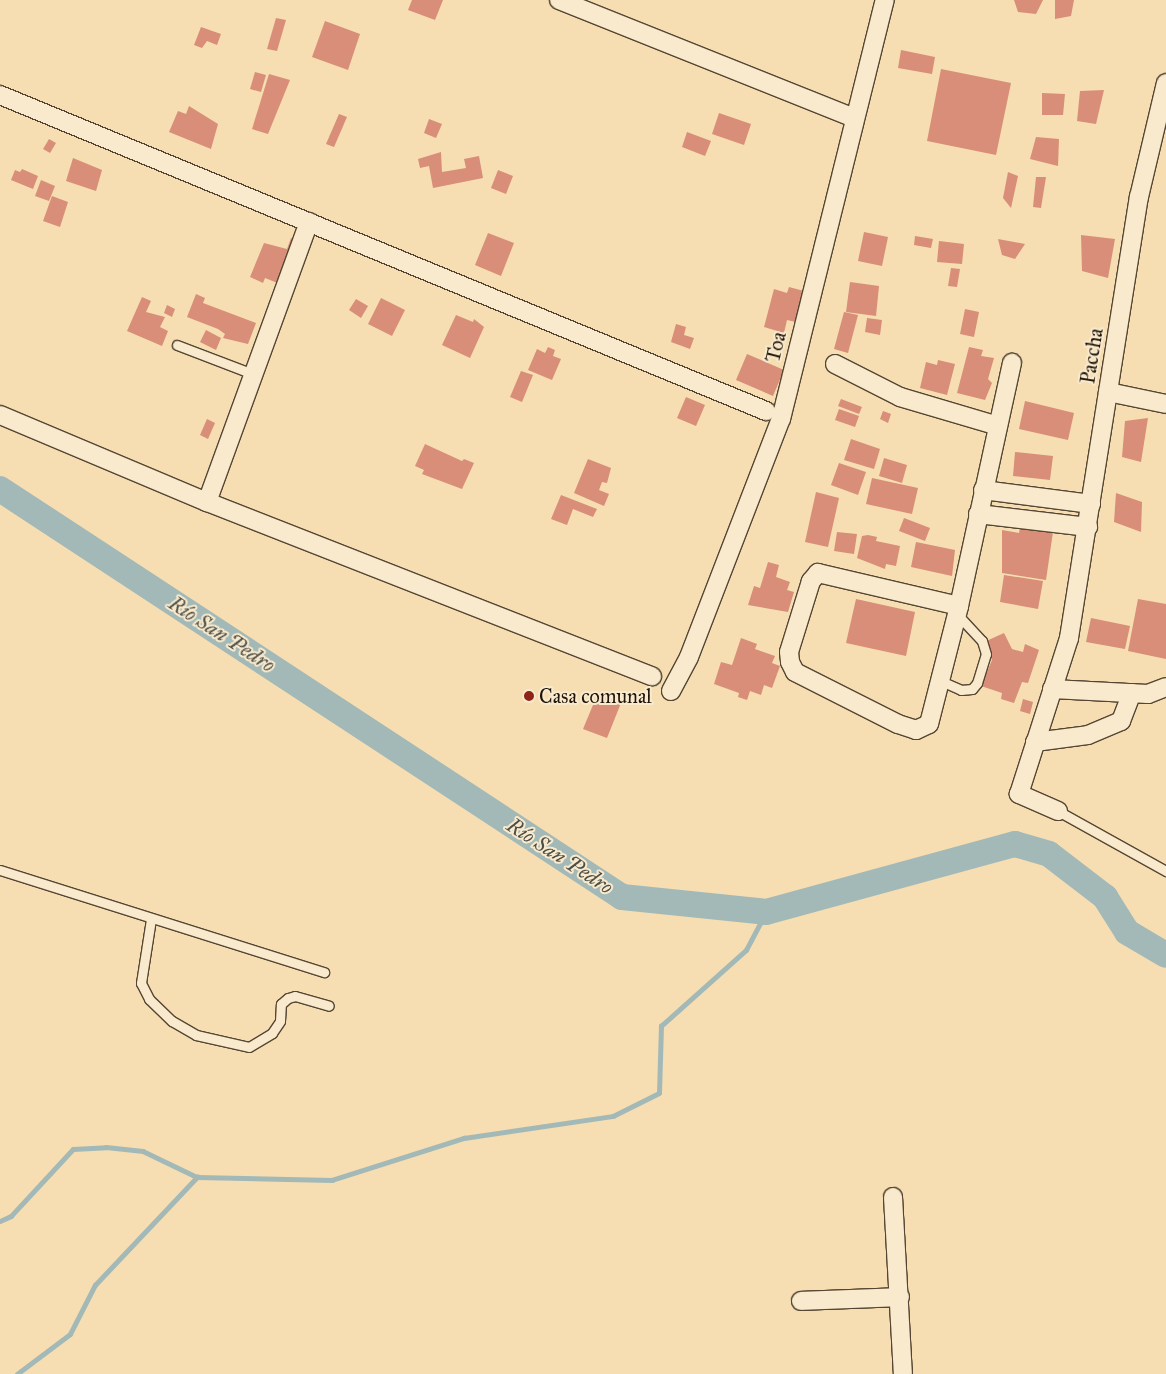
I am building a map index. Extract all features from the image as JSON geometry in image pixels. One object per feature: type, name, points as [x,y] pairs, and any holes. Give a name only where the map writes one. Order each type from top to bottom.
[{"type":"street","points":[[559,0],[854,118]]},
{"type":"street","name":"Toa","points":[[671,691],[689,657],[780,420],[885,0]]},
{"type":"street","name":"Paccha","points":[[1058,811],[1018,794],[1069,638],[1139,197],[1166,83]]},
{"type":"street","points":[[0,95],[766,411]]},
{"type":"street","points":[[207,502],[309,222]]},
{"type":"street","points":[[958,610],[818,573],[811,581],[789,652],[795,672],[916,730],[926,727],[932,721],[958,610],[1012,363]]},
{"type":"street","points":[[835,364],[900,398],[998,426]]},
{"type":"street","points":[[1108,392],[1166,404]]},
{"type":"street","points":[[0,415],[207,502],[652,676]]},
{"type":"street","points":[[983,490],[1091,504]]},
{"type":"street","points":[[978,514],[1088,527]]},
{"type":"street","points":[[1052,689],[1148,694],[1166,687]]},
{"type":"street","points":[[1035,742],[1088,735],[1121,721],[1132,693]]},
{"type":"street","points":[[893,1197],[903,1374]]},
{"type":"street","points":[[801,1301],[900,1297]]},
{"type":"lane","points":[[177,345],[253,374]]},
{"type":"lane","points":[[941,681],[961,690],[972,689],[977,683],[986,654],[982,640],[958,610]]},
{"type":"lane","points":[[1058,811],[1166,872]]},
{"type":"lane","points":[[0,870],[150,919],[324,972]]},
{"type":"lane","points":[[150,919],[141,982],[148,999],[172,1021],[196,1035],[248,1047],[272,1033],[280,1021],[281,1004],[288,998],[295,996],[329,1006]]},
{"type":"building","points":[[412,0],[443,0],[435,20],[408,10]]},
{"type":"building","points":[[1014,0],[1043,0],[1036,14],[1018,12]]},
{"type":"building","points":[[1055,0],[1074,0],[1071,16],[1055,19]]},
{"type":"building","points":[[276,18],[286,20],[277,51],[267,49]]},
{"type":"building","points":[[325,21],[360,34],[348,70],[312,57]]},
{"type":"building","points":[[201,27],[221,34],[217,45],[207,41],[202,48],[194,45]]},
{"type":"building","points":[[901,50],[935,57],[932,74],[898,68]]},
{"type":"building","points":[[941,69],[1011,83],[996,155],[927,141]]},
{"type":"building","points":[[255,72],[266,75],[261,92],[250,89]]},
{"type":"building","points":[[269,74],[290,80],[268,134],[252,129]]},
{"type":"building","points":[[1104,90],[1096,124],[1077,121],[1080,91]]},
{"type":"building","points":[[1042,93],[1065,94],[1063,115],[1042,115]]},
{"type":"building","points":[[189,106],[218,124],[211,149],[169,132],[178,111],[186,114]]},
{"type":"building","points":[[719,113],[751,124],[744,145],[712,134]]},
{"type":"building","points":[[339,114],[347,117],[334,147],[326,144]]},
{"type":"building","points":[[429,119],[442,124],[436,138],[424,133]]},
{"type":"building","points":[[687,132],[711,141],[705,156],[682,147]]},
{"type":"building","points":[[1036,137],[1059,139],[1058,166],[1030,159]]},
{"type":"building","points":[[49,139],[56,143],[50,153],[43,149]]},
{"type":"building","points":[[441,152],[442,172],[466,168],[464,159],[479,156],[483,178],[433,188],[429,166],[420,168],[418,159]]},
{"type":"building","points":[[73,158],[102,170],[96,191],[66,181]]},
{"type":"building","points":[[22,169],[38,176],[33,189],[11,180],[15,170],[20,172]]},
{"type":"building","points":[[498,170],[513,176],[506,194],[491,188]]},
{"type":"building","points":[[1008,172],[1018,176],[1011,208],[1003,198]]},
{"type":"building","points":[[1036,177],[1046,177],[1041,208],[1033,207]]},
{"type":"building","points":[[41,180],[55,186],[49,201],[35,196]]},
{"type":"building","points":[[52,196],[68,202],[60,227],[43,221]]},
{"type":"building","points":[[864,232],[888,237],[882,266],[858,261]]},
{"type":"building","points":[[488,233],[514,243],[501,276],[475,265]]},
{"type":"building","points":[[1081,235],[1115,239],[1108,278],[1082,271]]},
{"type":"building","points":[[915,236],[933,239],[931,248],[914,245]]},
{"type":"building","points":[[291,238],[297,240],[280,284],[265,278],[263,283],[250,277],[264,243],[287,249]]},
{"type":"building","points":[[998,239],[1025,244],[1015,259],[1002,255]]},
{"type":"building","points":[[939,241],[964,244],[962,264],[937,262]]},
{"type":"building","points":[[951,268],[960,269],[957,287],[948,286]]},
{"type":"building","points":[[850,282],[879,286],[876,316],[846,312]]},
{"type":"building","points":[[789,287],[804,291],[796,322],[787,320],[784,333],[764,327],[774,289],[787,293]]},
{"type":"building","points":[[196,294],[205,298],[203,303],[256,323],[248,344],[223,338],[225,334],[218,329],[187,317]]},
{"type":"building","points":[[142,297],[151,301],[146,312],[165,317],[160,327],[168,331],[162,346],[127,331]]},
{"type":"building","points":[[381,298],[405,310],[392,336],[368,324]]},
{"type":"building","points":[[356,299],[368,306],[361,318],[349,310]]},
{"type":"building","points":[[167,305],[175,309],[172,317],[164,313]]},
{"type":"building","points":[[965,309],[979,312],[974,337],[960,334]]},
{"type":"building","points":[[844,312],[858,315],[848,353],[834,349]]},
{"type":"building","points":[[456,315],[473,322],[474,319],[484,327],[470,358],[442,345]]},
{"type":"building","points":[[867,318],[882,320],[880,335],[865,332]]},
{"type":"building","points":[[676,324],[686,327],[684,335],[694,338],[690,349],[671,342]]},
{"type":"building","points":[[206,330],[221,338],[216,350],[200,342]]},
{"type":"building","points":[[548,347],[555,350],[553,356],[561,359],[552,380],[528,370],[537,349],[545,353]]},
{"type":"building","points":[[969,347],[983,350],[981,356],[994,358],[988,379],[992,383],[985,400],[957,393]]},
{"type":"building","points":[[747,354],[784,370],[773,396],[736,380]]},
{"type":"building","points":[[938,360],[955,364],[947,395],[920,388],[926,362],[937,365]]},
{"type":"building","points":[[521,371],[533,375],[522,402],[510,397]]},
{"type":"building","points":[[686,397],[705,405],[696,426],[677,418]]},
{"type":"building","points":[[841,399],[862,407],[859,414],[838,406]]},
{"type":"building","points":[[1025,401],[1074,413],[1068,440],[1019,429]]},
{"type":"building","points":[[839,409],[859,416],[855,427],[835,420]]},
{"type":"building","points":[[883,411],[891,414],[888,423],[880,419]]},
{"type":"building","points":[[1148,418],[1141,462],[1122,457],[1125,421]]},
{"type":"building","points":[[207,419],[215,423],[208,439],[200,435]]},
{"type":"building","points":[[851,439],[880,449],[874,469],[844,460]]},
{"type":"building","points":[[425,444],[462,461],[464,459],[474,463],[462,489],[422,474],[424,470],[415,466]]},
{"type":"building","points":[[1015,452],[1053,456],[1050,480],[1013,476]]},
{"type":"building","points":[[884,458],[907,465],[902,483],[879,476]]},
{"type":"building","points":[[588,459],[611,468],[607,483],[602,482],[599,490],[609,494],[604,506],[574,493]]},
{"type":"building","points":[[839,463],[866,472],[858,495],[831,485]]},
{"type":"building","points":[[872,478],[918,488],[912,514],[866,504]]},
{"type":"building","points":[[816,492],[839,498],[828,547],[805,542]]},
{"type":"building","points":[[1116,493],[1142,502],[1141,532],[1114,522]]},
{"type":"building","points":[[561,495],[597,509],[593,517],[573,509],[567,525],[551,519]]},
{"type":"building","points":[[904,518],[930,528],[925,541],[899,531]]},
{"type":"building","points":[[1020,527],[1053,532],[1046,580],[1002,573],[1002,530],[1019,533]]},
{"type":"building","points":[[837,532],[857,534],[854,554],[834,551]]},
{"type":"building","points":[[862,536],[877,537],[876,541],[900,546],[896,566],[886,564],[885,569],[857,558]]},
{"type":"building","points":[[916,542],[955,550],[952,576],[911,567]]},
{"type":"building","points":[[768,562],[779,565],[776,577],[790,582],[787,590],[794,592],[788,612],[748,605],[754,586],[760,588]]},
{"type":"building","points":[[1004,575],[1043,581],[1038,609],[1000,602]]},
{"type":"building","points":[[856,599],[915,612],[906,656],[846,643]]},
{"type":"building","points":[[1138,599],[1166,604],[1166,659],[1128,651]]},
{"type":"building","points":[[1091,618],[1130,626],[1125,649],[1086,642]]},
{"type":"building","points":[[1004,633],[1012,649],[1023,652],[1025,644],[1039,650],[1028,683],[1022,682],[1014,703],[1001,699],[1002,693],[981,686],[992,660],[984,642]]},
{"type":"building","points":[[741,638],[757,644],[755,649],[775,656],[772,663],[780,666],[772,688],[764,685],[761,695],[750,691],[747,700],[738,697],[739,693],[714,684],[721,662],[732,665]]},
{"type":"building","points":[[598,693],[621,703],[607,738],[583,729]]},
{"type":"building","points":[[1023,699],[1033,702],[1030,714],[1020,711]]},
{"type":"waterway","name":"Río San Pedro","points":[[0,489],[622,897],[766,912],[1015,844],[1049,854],[1105,897],[1127,932],[1166,955]]},
{"type":"waterway","points":[[0,1221],[11,1216],[73,1149],[106,1147],[143,1151],[197,1177],[332,1180],[464,1138],[613,1116],[659,1093],[661,1026],[746,950],[766,912]]},
{"type":"waterway","points":[[17,1374],[70,1334],[95,1285],[197,1177]]},
{"type":"place","name":"Casa comunal","points":[[529,696]]}]
